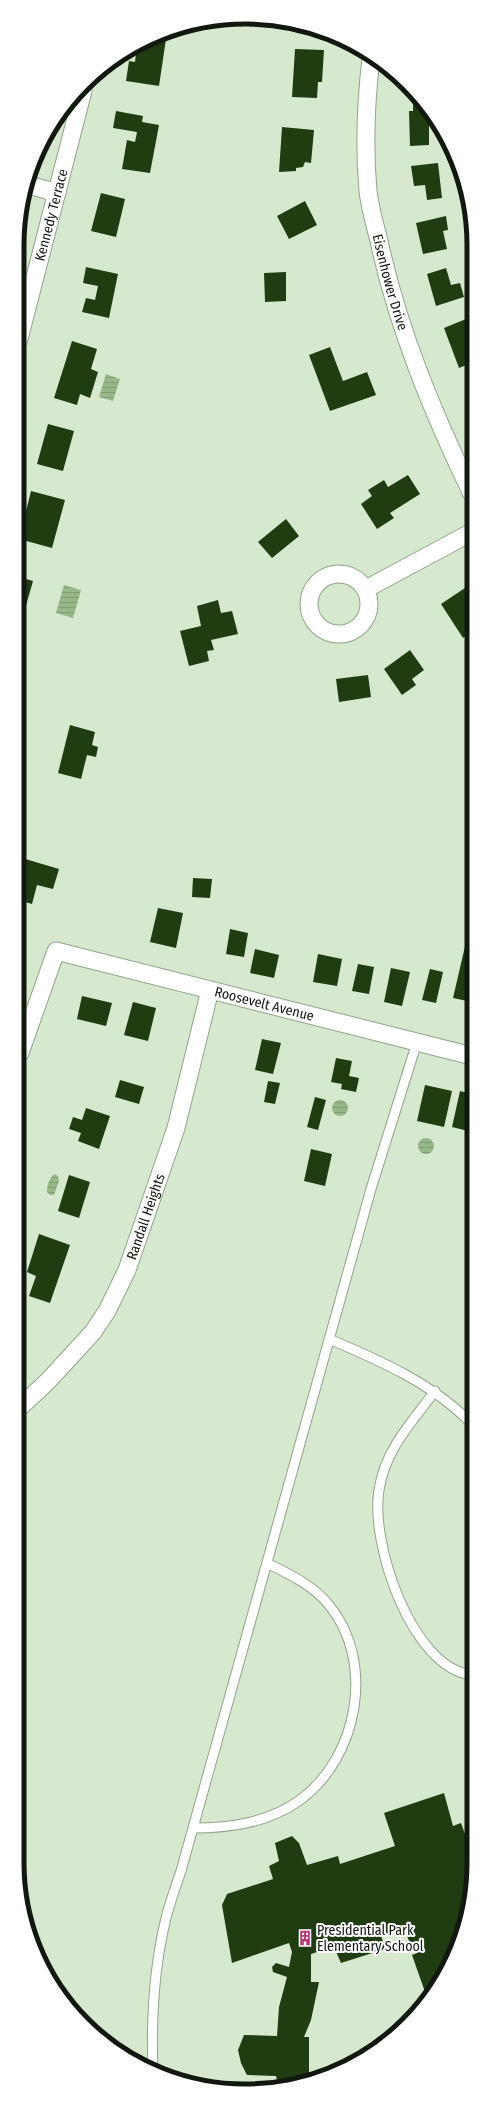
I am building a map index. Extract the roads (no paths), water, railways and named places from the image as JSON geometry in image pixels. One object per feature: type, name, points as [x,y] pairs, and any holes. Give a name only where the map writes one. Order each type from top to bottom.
[{"type":"street","name":"Eisenhower Drive","points":[[370,62],[366,134],[368,192],[384,264],[400,321],[422,380],[467,483]]},
{"type":"street","name":"Kennedy Terrace","points":[[24,320],[82,96]]},
{"type":"street","points":[[33,186],[57,193]]},
{"type":"street","points":[[366,589],[467,535]]},
{"type":"street","name":"Roosevelt Avenue","points":[[24,1042],[56,951],[467,1055]]},
{"type":"street","name":"Randall Heights","points":[[24,1403],[48,1381],[93,1332],[107,1311],[127,1270],[176,1128],[210,990]]},
{"type":"lane","points":[[153,2063],[152,2024],[156,1974],[166,1918],[371,1189],[417,1042]]},
{"type":"lane","points":[[329,1339],[387,1364],[435,1391],[455,1406],[467,1419]]},
{"type":"lane","points":[[435,1391],[402,1432],[388,1457],[378,1490],[377,1525],[384,1557],[395,1590],[418,1636],[442,1660],[462,1674],[467,1674]]},
{"type":"lane","points":[[192,1828],[222,1828],[261,1820],[299,1801],[316,1785],[332,1766],[345,1743],[356,1692],[353,1654],[345,1631],[330,1607],[316,1592],[300,1580],[267,1563]]},
{"type":"place","name":"Presidential Park Elementary School","points":[[305,1938]]}]
